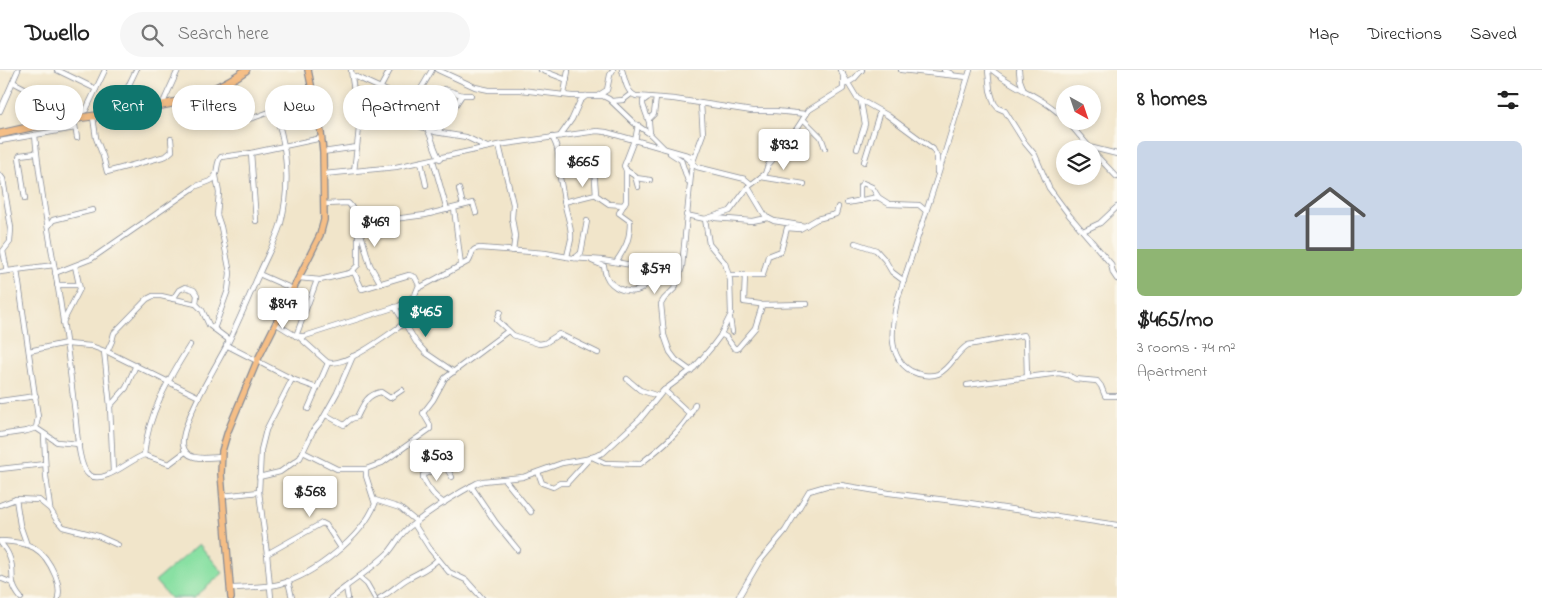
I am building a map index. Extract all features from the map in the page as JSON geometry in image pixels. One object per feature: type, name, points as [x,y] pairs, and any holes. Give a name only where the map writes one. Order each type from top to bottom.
[{"type":"highway","points":[[162,107],[195,97],[223,84],[246,70]]},
{"type":"highway","points":[[83,117],[93,117]]},
{"type":"highway","points":[[0,134],[18,130]]},
{"type":"main road","points":[[308,70],[311,85]]},
{"type":"main road","points":[[231,598],[222,496],[222,457],[228,431],[257,361],[320,234],[324,220],[324,174],[320,130]]},
{"type":"street","points":[[0,110],[18,70]]},
{"type":"street","points":[[57,70],[93,88]]},
{"type":"street","points":[[98,85],[105,70]]},
{"type":"street","points":[[129,85],[136,70]]},
{"type":"street","points":[[162,105],[178,71],[186,70]]},
{"type":"street","points":[[382,85],[390,70]]},
{"type":"street","points":[[423,85],[432,70]]},
{"type":"street","points":[[438,70],[475,87],[489,90],[521,90],[606,97],[666,150],[681,160],[689,183]]},
{"type":"street","points":[[541,70],[567,80]]},
{"type":"street","points":[[599,95],[607,90],[613,70]]},
{"type":"street","points":[[622,70],[631,94],[636,96],[713,104],[752,111],[806,114]]},
{"type":"street","points":[[708,219],[730,211],[750,186],[766,173],[768,165],[779,148],[794,133],[811,108],[840,92],[862,70]]},
{"type":"street","points":[[901,70],[967,77]]},
{"type":"street","points":[[944,70],[956,76]]},
{"type":"street","points":[[970,70],[897,301],[892,334],[894,350],[898,358],[909,370],[916,374],[935,374],[947,367],[961,350],[968,345],[1022,334],[1026,339],[1027,377]]},
{"type":"street","points":[[988,70],[990,90],[994,102],[998,108],[1005,111],[1035,156],[1048,185],[1069,215],[1111,264],[1113,274],[1117,279]]},
{"type":"street","points":[[992,70],[1056,111]]},
{"type":"street","points":[[1019,70],[1024,90]]},
{"type":"street","points":[[564,94],[568,71]]},
{"type":"street","points":[[841,72],[846,84],[861,101],[880,111],[933,149],[937,157],[938,176]]},
{"type":"street","points":[[352,73],[374,85]]},
{"type":"street","points":[[13,82],[18,85]]},
{"type":"street","points":[[458,94],[471,95]]},
{"type":"street","points":[[612,102],[623,100],[631,94]]},
{"type":"street","points":[[431,138],[462,95]]},
{"type":"street","points":[[83,113],[86,111],[93,96]]},
{"type":"street","points":[[560,136],[572,119],[578,103],[578,96]]},
{"type":"street","points":[[578,103],[587,96]]},
{"type":"street","points":[[649,98],[643,103],[649,120],[650,134]]},
{"type":"street","points":[[649,120],[654,114],[656,98]]},
{"type":"street","points":[[858,149],[865,124],[861,101]]},
{"type":"street","points":[[691,371],[671,356],[663,330],[662,302],[673,291],[680,276],[692,164],[703,134],[701,104]]},
{"type":"street","points":[[864,162],[880,111]]},
{"type":"street","points":[[803,119],[821,137],[825,148]]},
{"type":"street","points":[[616,262],[629,240],[630,221],[618,213],[626,201],[625,164],[635,140],[638,125]]},
{"type":"street","points":[[0,141],[64,130]]},
{"type":"street","points":[[75,130],[77,138]]},
{"type":"street","points":[[95,130],[107,172],[166,156],[172,151],[171,140]]},
{"type":"street","points":[[222,457],[198,458],[191,456],[185,452],[183,432],[234,330],[276,239],[284,210],[286,184],[283,147],[279,130]]},
{"type":"street","points":[[354,171],[361,130]]},
{"type":"street","points":[[427,130],[433,147],[440,159]]},
{"type":"street","points":[[430,130],[464,136],[489,147]]},
{"type":"street","points":[[1075,130],[1083,140]]},
{"type":"street","points":[[324,174],[396,167],[499,145],[602,131],[684,156],[694,157]]},
{"type":"street","points":[[35,135],[40,191],[48,227],[63,322],[82,464],[89,475],[99,478],[144,455],[169,464],[185,452]]},
{"type":"street","points":[[552,137],[560,159],[560,177],[564,202],[571,226],[567,258]]},
{"type":"street","points":[[214,329],[228,290],[230,273],[217,215],[219,193],[216,176],[218,161],[221,157],[283,147],[322,138]]},
{"type":"street","points":[[499,145],[513,205],[514,251]]},
{"type":"street","points":[[323,152],[357,147]]},
{"type":"street","points":[[1101,151],[1117,154]]},
{"type":"street","points":[[25,200],[19,157],[20,155],[36,153]]},
{"type":"street","points":[[251,153],[256,221]]},
{"type":"street","points":[[684,156],[692,164],[702,169],[746,179],[753,197],[768,218]]},
{"type":"street","points":[[433,160],[447,210]]},
{"type":"street","points":[[1101,160],[1117,178]]},
{"type":"street","points":[[421,162],[426,185]]},
{"type":"street","points":[[594,167],[596,195]]},
{"type":"street","points":[[626,169],[634,175],[638,187]]},
{"type":"street","points":[[0,175],[3,179],[11,228],[10,242],[3,252],[7,271]]},
{"type":"street","points":[[55,272],[91,260],[195,187],[211,181],[216,176]]},
{"type":"street","points":[[761,177],[804,184]]},
{"type":"street","points":[[636,178],[650,180]]},
{"type":"street","points":[[860,201],[860,186],[862,183],[872,186],[880,198],[889,204],[919,205],[926,211]]},
{"type":"street","points":[[460,189],[463,205]]},
{"type":"street","points":[[564,202],[596,195],[609,204],[624,206]]},
{"type":"street","points":[[847,203],[880,198]]},
{"type":"street","points":[[324,204],[348,203],[351,205],[370,265],[381,284]]},
{"type":"street","points":[[356,218],[363,223],[412,218],[473,203],[476,213]]},
{"type":"street","points":[[730,276],[764,275],[768,257],[770,254],[780,252],[788,228],[800,229],[817,219],[836,214],[838,207]]},
{"type":"street","points":[[1083,231],[1100,223],[1117,207]]},
{"type":"street","points":[[454,208],[461,266]]},
{"type":"street","points":[[48,227],[53,220],[93,210]]},
{"type":"street","points":[[686,215],[708,219],[752,221],[768,218],[781,223],[807,225]]},
{"type":"street","points":[[331,598],[386,554],[399,537],[416,523],[471,486],[483,480],[505,480],[523,477],[562,463],[591,458],[603,452],[640,419],[664,390],[691,371],[721,334],[730,318],[732,309],[730,276],[725,263],[709,244],[708,219]]},
{"type":"street","points":[[573,258],[578,257],[582,253],[587,221]]},
{"type":"street","points":[[350,273],[358,265],[358,225]]},
{"type":"street","points":[[855,243],[876,250],[892,272],[904,281]]},
{"type":"street","points":[[297,336],[304,336],[395,307],[413,297],[419,288],[470,261],[471,252],[476,248],[545,253],[567,258],[658,267],[680,276]]},
{"type":"street","points":[[587,259],[603,265],[606,276],[616,287],[629,292],[639,291],[643,290],[646,283]]},
{"type":"street","points":[[0,272],[54,265]]},
{"type":"street","points":[[63,322],[79,292],[75,266]]},
{"type":"street","points":[[17,270],[36,396],[38,417],[36,428]]},
{"type":"street","points":[[299,278],[317,280],[355,272],[362,289],[409,275],[415,277],[419,288]]},
{"type":"street","points":[[259,274],[293,289]]},
{"type":"street","points":[[745,275],[744,302],[761,305],[807,304]]},
{"type":"street","points":[[297,336],[317,280]]},
{"type":"street","points":[[57,285],[79,285]]},
{"type":"street","points":[[173,299],[178,290],[185,287],[194,290],[197,294],[196,304]]},
{"type":"street","points":[[113,472],[105,352],[112,341],[114,333],[147,299],[153,296],[161,296],[196,304],[202,310],[209,325],[229,340]]},
{"type":"street","points":[[721,334],[726,337],[734,348],[738,348],[744,338],[754,328],[761,313],[761,305]]},
{"type":"street","points":[[395,307],[416,342],[426,353],[454,372]]},
{"type":"street","points":[[500,312],[497,320],[513,335],[539,344],[545,343],[559,334],[598,353]]},
{"type":"street","points":[[730,318],[732,332]]},
{"type":"street","points":[[275,323],[297,336],[328,363],[336,364],[345,361],[405,324]]},
{"type":"street","points":[[222,333],[234,330]]},
{"type":"street","points":[[303,452],[337,469],[366,469],[382,462],[430,429],[430,424],[423,413],[433,400],[442,381],[508,331]]},
{"type":"street","points":[[29,351],[66,343],[91,346],[136,365],[199,397]]},
{"type":"street","points":[[144,455],[147,432],[167,381],[190,345]]},
{"type":"street","points":[[226,345],[292,379],[317,388]]},
{"type":"street","points":[[259,477],[283,470],[300,458],[315,428],[326,415],[353,356]]},
{"type":"street","points":[[308,409],[328,363]]},
{"type":"street","points":[[110,406],[126,388],[136,365]]},
{"type":"street","points":[[966,385],[1059,373],[1075,379],[1093,380],[1101,386],[1105,396],[1117,396]]},
{"type":"street","points":[[271,598],[258,492],[259,477],[263,439],[292,379]]},
{"type":"street","points":[[627,379],[640,390],[658,396]]},
{"type":"street","points":[[326,415],[344,425],[351,419],[358,417],[371,395],[380,392],[390,398],[402,390]]},
{"type":"street","points":[[664,390],[691,415]]},
{"type":"street","points":[[0,401],[36,396]]},
{"type":"street","points":[[591,458],[605,463],[638,465],[672,435],[691,415],[695,404]]},
{"type":"street","points":[[36,428],[52,441],[62,444],[79,444]]},
{"type":"street","points":[[0,434],[36,428]]},
{"type":"street","points":[[44,435],[50,508],[56,519],[63,527],[98,536],[118,545]]},
{"type":"street","points":[[538,472],[542,483],[553,487],[560,483],[567,483],[591,458]]},
{"type":"street","points":[[0,469],[45,464]]},
{"type":"street","points":[[444,503],[430,491],[423,478],[424,475],[444,464],[452,477]]},
{"type":"street","points":[[230,588],[269,586],[288,581],[315,566],[341,548],[353,537],[375,507],[375,500],[366,476],[366,469]]},
{"type":"street","points":[[505,480],[531,512]]},
{"type":"street","points":[[471,486],[496,523],[518,550]]},
{"type":"street","points":[[738,598],[756,567],[785,531],[809,491],[826,486],[841,486],[963,502],[1117,525]]},
{"type":"street","points":[[222,496],[258,492]]},
{"type":"street","points":[[0,505],[16,499],[39,500],[50,508]]},
{"type":"street","points":[[16,499],[20,525],[27,545]]},
{"type":"street","points":[[375,500],[400,508],[416,523],[425,542],[451,574],[466,580],[482,598]]},
{"type":"street","points":[[267,554],[322,523],[326,524],[341,548]]},
{"type":"street","points":[[21,598],[12,583],[11,562],[0,542],[27,545],[40,551],[48,561],[58,585],[58,598]]},
{"type":"street","points":[[380,598],[392,592],[408,578],[430,568],[438,559]]},
{"type":"street","points":[[359,577],[367,584],[374,598]]},
{"type":"street","points":[[0,578],[12,583]]},
{"type":"street","points":[[288,581],[292,598]]},
{"type":"street","points":[[346,587],[348,598]]},
{"type":"green space","points":[[199,544],[223,573],[194,598],[170,598],[155,581]]}]
